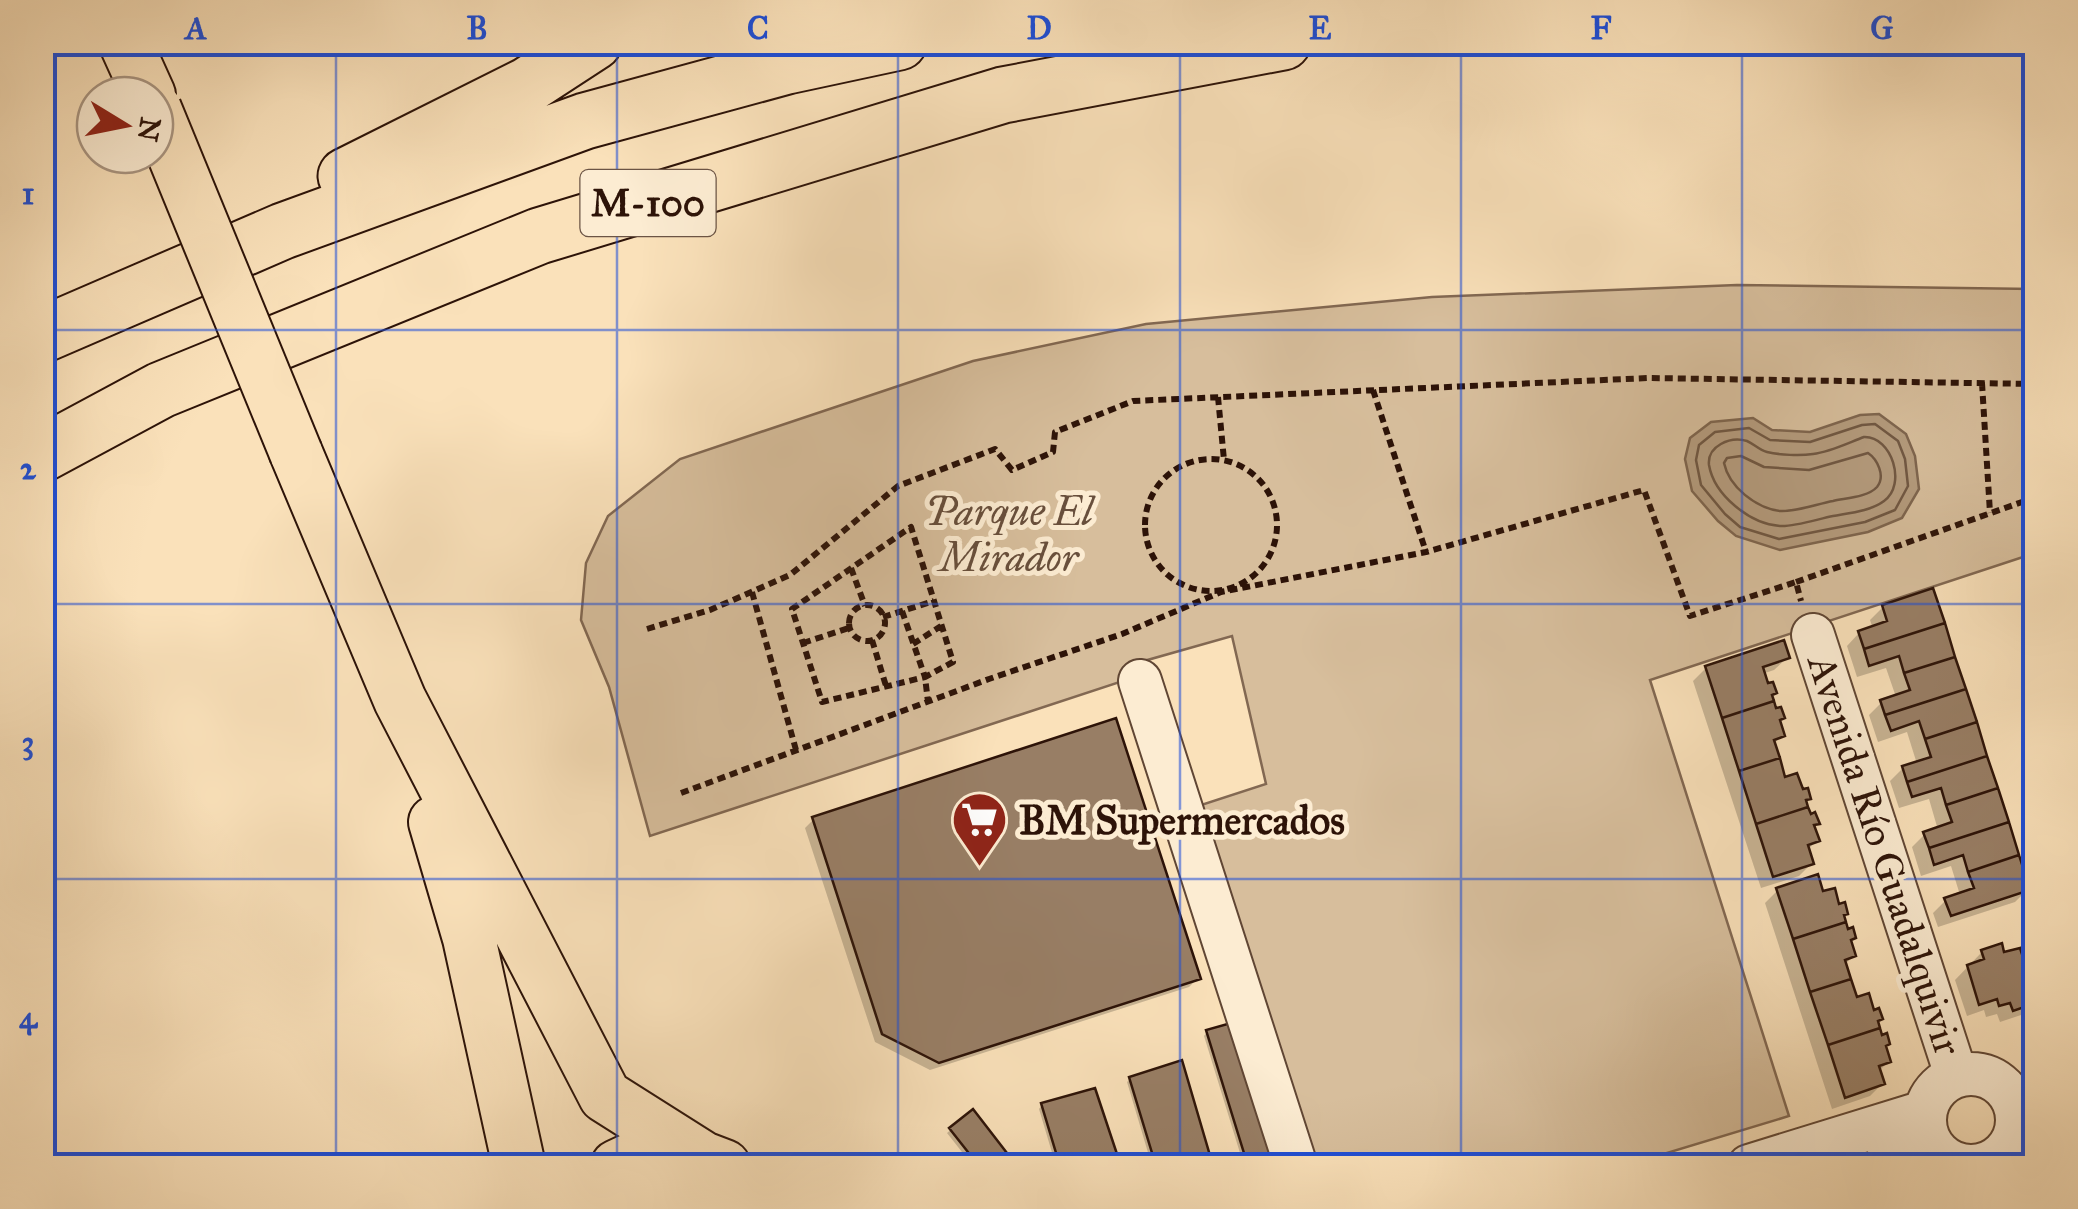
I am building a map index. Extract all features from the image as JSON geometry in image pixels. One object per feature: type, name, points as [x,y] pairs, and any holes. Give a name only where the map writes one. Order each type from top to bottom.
[{"type":"highway","name":"M-100","points":[[42,333],[264,216],[528,86],[594,42]]},
{"type":"highway","name":"M-100","points":[[42,333],[283,231],[585,121],[787,66],[899,42]]},
{"type":"highway","name":"M-100","points":[[42,454],[161,390],[539,236],[1003,95],[1284,42]]},
{"type":"main road","points":[[126,42],[140,75]]},
{"type":"main road","points":[[175,157],[400,700],[604,1096],[714,1162]]},
{"type":"main road","points":[[400,700],[470,938],[520,1166]]},
{"type":"main road","points":[[617,1166],[632,1159],[714,1162]]},
{"type":"street","name":"Avenida Río Guadalquivir","points":[[1814,635],[1956,1075],[1976,1073],[1996,1080],[1990,1133]]},
{"type":"street","points":[[1140,681],[1296,1166]]},
{"type":"street","points":[[1749,1166],[1990,1133]]},
{"type":"street","points":[[1884,1166],[1990,1133]]},
{"type":"path","points":[[647,629],[710,610],[790,575],[898,486],[995,449],[1012,470],[1053,452],[1055,432],[1132,401],[1649,378],[2036,384]]},
{"type":"path","points":[[1982,383],[1990,513]]},
{"type":"path","points":[[1373,390],[1426,552]]},
{"type":"path","points":[[1218,397],[1224,460]]},
{"type":"path","points":[[681,793],[1122,634],[1221,592],[1242,584],[1261,570],[1273,550],[1278,527],[1274,504],[1263,484],[1246,468],[1224,460],[1203,459],[1183,465],[1165,477],[1152,493],[1145,514],[1151,555],[1162,572],[1180,585],[1200,592],[1221,592],[1426,552],[1644,490],[1690,616],[2036,497]]},
{"type":"path","points":[[910,527],[934,601],[953,662],[925,677],[822,702],[792,608],[910,527]]},
{"type":"path","points":[[851,568],[865,606]]},
{"type":"path","points":[[1796,582],[1814,635]]},
{"type":"path","points":[[752,592],[796,750]]},
{"type":"path","points":[[883,618],[934,601]]},
{"type":"path","points":[[865,606],[876,608],[883,618],[884,628],[872,640],[855,638],[850,628],[850,616],[865,606]]},
{"type":"path","points":[[902,611],[925,677],[928,702]]},
{"type":"path","points":[[913,644],[941,626]]},
{"type":"path","points":[[803,643],[850,628]]},
{"type":"path","points":[[872,640],[886,686]]},
{"type":"green space","name":"Parque El Mirador","points":[[1737,285],[2035,289],[2035,553],[1650,680],[1789,1116],[1624,1166],[1315,1166],[1198,806],[1266,784],[1232,636],[1144,661],[1120,682],[650,836],[609,687],[581,620],[586,563],[608,516],[680,459],[973,361],[1146,324],[1432,297]]},
{"type":"water","points":[[1879,414],[1906,434],[1915,456],[1919,489],[1902,518],[1868,532],[1780,550],[1736,536],[1692,491],[1685,459],[1690,438],[1711,422],[1753,418],[1772,430],[1810,432],[1860,415]]},
{"type":"building","points":[[1933,588],[1945,623],[1864,649],[1858,631],[1887,621],[1882,605]]},
{"type":"building","points":[[1945,623],[1955,657],[1904,673],[1899,656],[1869,666],[1864,649]]},
{"type":"building","points":[[1784,640],[1790,658],[1763,667],[1768,683],[1773,682],[1777,693],[1772,695],[1774,701],[1722,718],[1705,666]]},
{"type":"building","points":[[1955,657],[1966,689],[1885,715],[1880,700],[1910,690],[1904,673]]},
{"type":"building","points":[[1966,689],[1977,722],[1925,739],[1919,721],[1891,731],[1885,715]]},
{"type":"building","points":[[1774,701],[1785,718],[1780,720],[1785,736],[1774,740],[1780,758],[1739,771],[1722,718]]},
{"type":"building","points":[[1116,718],[1201,979],[939,1063],[882,1034],[812,817]]},
{"type":"building","points":[[1977,722],[1987,756],[1907,782],[1902,766],[1931,757],[1925,739]]},
{"type":"building","points":[[1987,756],[1998,788],[1946,805],[1941,788],[1912,797],[1907,782]]},
{"type":"building","points":[[1780,758],[1785,777],[1797,773],[1811,799],[1806,800],[1808,807],[1756,824],[1739,771]]},
{"type":"building","points":[[1998,788],[2009,822],[1929,848],[1923,832],[1952,822],[1946,805]]},
{"type":"building","points":[[1808,807],[1820,824],[1814,825],[1820,841],[1808,845],[1814,864],[1773,877],[1756,824]]},
{"type":"building","points":[[2009,822],[2019,855],[1968,872],[1963,855],[1934,865],[1929,848]]},
{"type":"building","points":[[2019,855],[2030,890],[1951,916],[1944,898],[1974,888],[1968,872]]},
{"type":"building","points":[[1818,874],[1823,891],[1835,888],[1839,904],[1845,902],[1846,922],[1793,939],[1776,888]]},
{"type":"building","points":[[1846,922],[1848,929],[1853,927],[1856,938],[1851,940],[1856,956],[1845,960],[1851,979],[1810,992],[1793,939]]},
{"type":"building","points":[[2036,932],[2036,997],[2020,948],[2035,943],[2032,933]]},
{"type":"building","points":[[2002,943],[2004,952],[2020,948],[2036,1003],[2013,1011],[2010,1003],[1999,1006],[1997,999],[1979,1005],[1967,965],[1984,959],[1981,950]]},
{"type":"building","points":[[1851,979],[1857,997],[1869,993],[1874,1010],[1879,1008],[1883,1019],[1878,1021],[1880,1028],[1828,1045],[1810,992]]},
{"type":"building","points":[[1231,1023],[1273,1160],[1254,1166],[1248,1166],[1206,1030]]},
{"type":"building","points":[[1880,1028],[1882,1035],[1887,1033],[1890,1044],[1886,1046],[1891,1062],[1879,1066],[1885,1084],[1845,1098],[1828,1045]]},
{"type":"building","points":[[1182,1060],[1211,1159],[1187,1166],[1156,1166],[1129,1077]]},
{"type":"building","points":[[1095,1088],[1121,1166],[1060,1166],[1041,1103]]},
{"type":"building","points":[[973,1109],[1017,1166],[979,1166],[949,1128]]},
{"type":"place","name":"BM Supermercados","points":[[980,869]]}]
